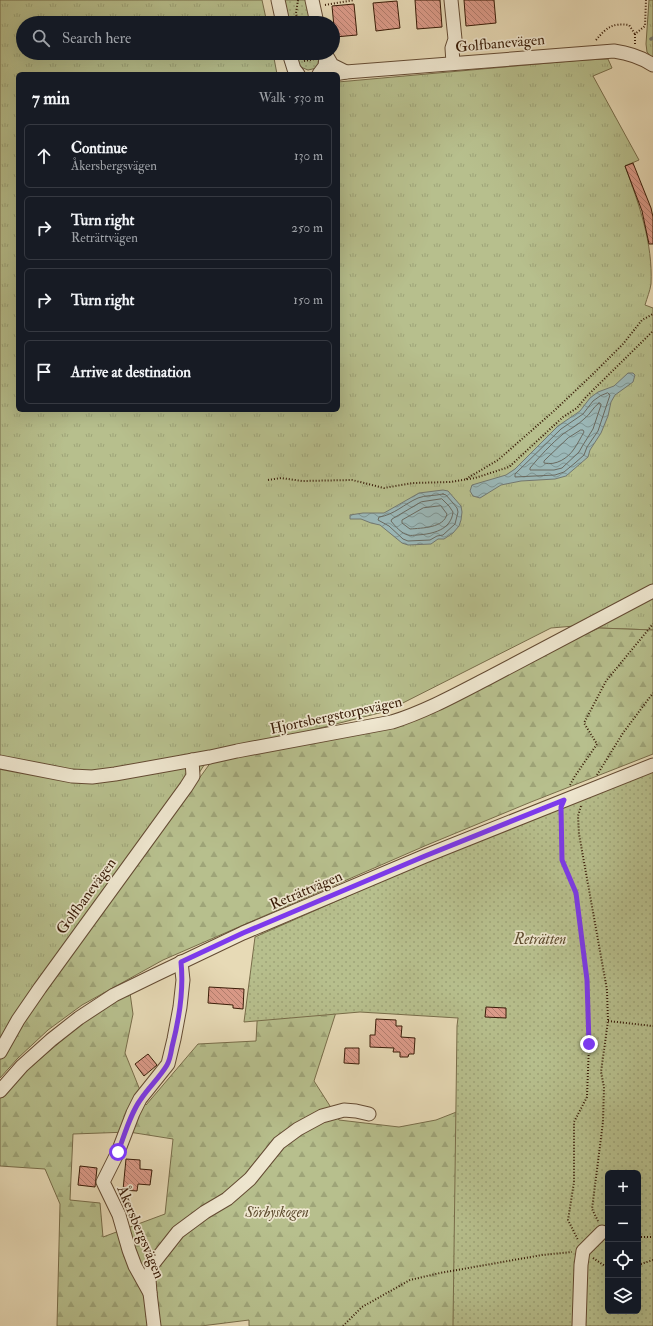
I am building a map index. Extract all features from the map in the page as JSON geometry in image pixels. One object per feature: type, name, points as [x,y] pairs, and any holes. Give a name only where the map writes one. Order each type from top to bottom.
[{"type":"street","points":[[278,0],[281,16]]},
{"type":"street","points":[[451,0],[455,39],[452,48],[453,63]]},
{"type":"street","points":[[317,16],[318,2]]},
{"type":"street","name":"Golfbanevägen","points":[[340,73],[600,51],[627,53],[653,65]]},
{"type":"street","points":[[291,60],[296,72]]},
{"type":"street","points":[[320,72],[325,66],[326,60]]},
{"type":"street","points":[[329,60],[339,72]]},
{"type":"street","name":"Hjortsbergstorpsvägen","points":[[0,762],[72,776],[115,774],[392,722],[411,716],[540,652],[653,591]]},
{"type":"street","name":"Golfbanevägen","points":[[0,1052],[18,1020],[40,988],[190,781],[193,776],[192,760]]},
{"type":"street","name":"Reträttvägen","points":[[0,1091],[28,1061],[51,1040],[79,1018],[114,995],[243,933],[425,856],[653,765]]},
{"type":"street","name":"Åkersbergsvägen","points":[[150,1293],[135,1266],[119,1215],[103,1182],[118,1152],[132,1113],[140,1099],[168,1064],[180,1006],[183,980],[181,962]]},
{"type":"street","name":"Åkersbergsvägen","points":[[154,1326],[149,1279],[152,1265],[178,1232],[205,1212],[227,1199],[250,1179],[279,1143],[298,1129],[322,1116],[344,1110],[369,1114]]},
{"type":"street","points":[[579,1326],[581,1265],[583,1251],[602,1232]]},
{"type":"path","points":[[297,16],[298,0]]},
{"type":"path","points":[[318,2],[354,0]]},
{"type":"path","points":[[635,56],[635,34],[645,26],[646,0]]},
{"type":"path","points":[[464,480],[498,460],[555,410],[623,344],[642,320],[653,314]]},
{"type":"path","points":[[268,480],[281,478],[302,481],[352,480],[384,488],[413,483],[464,480],[509,467],[563,417],[577,408],[653,331]]},
{"type":"path","points":[[605,1266],[583,1251],[568,1220],[574,1182],[574,1122],[587,1097],[589,1044],[587,980],[576,893],[562,860],[561,807],[574,776],[597,744],[584,723],[606,681],[653,624]]},
{"type":"path","points":[[602,1232],[592,1209],[603,1122],[604,1087],[601,1072],[608,1021],[607,990],[578,816],[587,791],[623,733],[653,693]]},
{"type":"path","points":[[608,1021],[653,1026]]},
{"type":"path","points":[[641,1238],[653,1237]]},
{"type":"path","points":[[343,1326],[362,1307],[410,1280],[440,1273],[542,1255],[583,1251]]},
{"type":"path","points":[[641,1264],[653,1260]]},
{"type":"green space","points":[[0,0],[262,0],[265,16],[16,16],[16,60],[274,60],[277,72],[16,72],[16,412],[340,412],[340,82],[582,60],[608,59],[612,68],[593,76],[639,160],[625,166],[644,224],[650,254],[651,284],[645,305],[653,308],[653,630],[599,628],[586,625],[551,628],[387,711],[210,756],[170,818],[0,1044]]},
{"type":"green space","points":[[281,0],[309,0],[312,16],[284,16]]},
{"type":"green space","points":[[649,0],[653,0],[653,59],[647,52],[646,44]]},
{"type":"green space","points":[[295,60],[321,60],[317,68],[308,70],[298,66]]},
{"type":"green space","points":[[599,628],[653,630],[653,754],[427,845],[163,960],[82,1005],[48,1030],[18,1058],[0,1078],[0,1055],[211,762],[410,719]]},
{"type":"green space","name":"Reträtten","points":[[653,769],[653,1326],[453,1326],[458,1018],[360,1012],[244,1022],[255,937],[391,877]]},
{"type":"green space","name":"Sörbyskogen","points":[[621,782],[653,1326],[249,1326],[249,1320],[201,1326],[57,1326],[60,1204],[45,1169],[0,1166],[0,1098],[24,1073],[89,1017],[130,993],[133,1014],[125,1053],[146,1105],[198,1044],[256,1041],[262,932],[304,917]],"holes":[[[519,1001],[482,1102],[436,1120],[399,1127],[339,1120],[314,1081],[338,1006]],[[129,1132],[173,1139],[165,1214],[103,1237],[100,1203],[70,1200],[73,1134]]]},
{"type":"water","points":[[628,373],[633,373],[635,375],[633,382],[615,395],[611,402],[608,416],[601,433],[590,450],[588,457],[566,476],[555,479],[521,481],[501,485],[480,498],[473,496],[470,491],[472,485],[506,475],[515,469],[558,426],[580,411],[590,398],[598,392],[614,386]]},
{"type":"water","points":[[443,490],[448,491],[461,506],[461,520],[459,526],[453,533],[444,539],[438,539],[431,544],[408,545],[402,543],[380,525],[361,519],[350,519],[350,515],[363,513],[384,513],[419,493]]},
{"type":"building","points":[[415,0],[440,0],[442,27],[417,29]]},
{"type":"building","points":[[464,0],[494,0],[496,23],[466,26]]},
{"type":"building","points":[[397,1],[400,28],[376,31],[373,3]]},
{"type":"building","points":[[354,4],[357,35],[340,37],[340,16],[333,16],[332,6]]},
{"type":"building","points":[[633,163],[651,208],[653,217],[653,244],[649,244],[642,211],[625,166]]},
{"type":"building","points":[[209,987],[244,989],[243,1009],[233,1008],[233,1005],[208,1003]]},
{"type":"building","points":[[486,1007],[506,1008],[506,1018],[485,1017]]},
{"type":"building","points":[[376,1019],[396,1020],[396,1026],[402,1026],[401,1037],[415,1038],[414,1054],[409,1054],[408,1057],[400,1057],[400,1052],[393,1052],[394,1048],[370,1047],[370,1035],[375,1035]]},
{"type":"building","points":[[345,1048],[359,1048],[359,1064],[344,1063]]},
{"type":"building","points":[[148,1054],[157,1065],[144,1076],[135,1064]]},
{"type":"building","points":[[126,1159],[140,1160],[140,1169],[152,1170],[150,1185],[138,1184],[137,1191],[123,1190]]},
{"type":"building","points":[[80,1166],[97,1168],[95,1187],[78,1185]]},
{"type":"route","points":[[118,1152],[132,1113],[140,1099],[168,1064],[180,1006],[183,980],[181,962],[243,933],[425,856],[564,800],[561,807],[562,860],[576,893],[587,980],[589,1044]]}]
